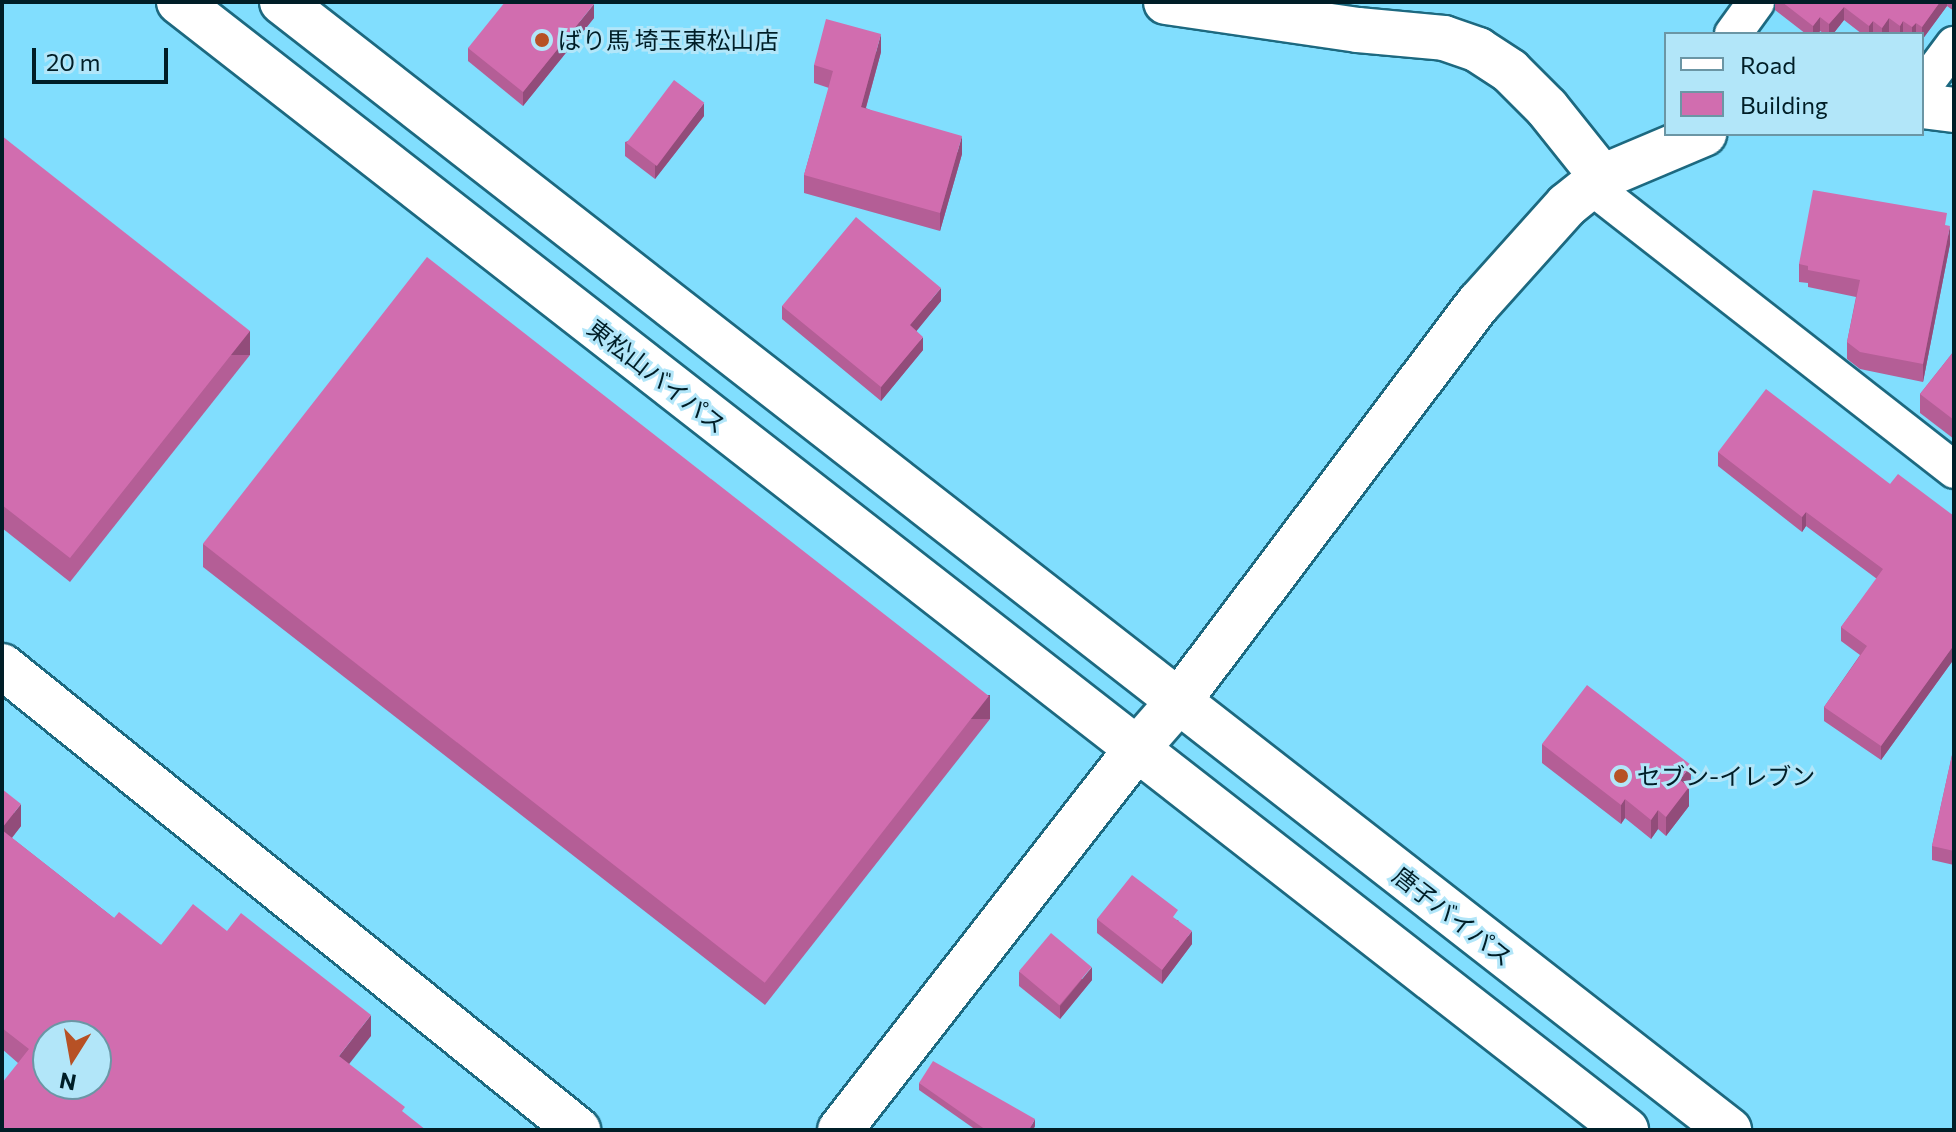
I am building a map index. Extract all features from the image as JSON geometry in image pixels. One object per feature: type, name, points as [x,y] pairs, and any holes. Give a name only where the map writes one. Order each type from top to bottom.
[{"type":"main road","name":"東松山バイパス","points":[[179,2],[1136,750]]},
{"type":"main road","points":[[282,2],[1178,702]]},
{"type":"main road","points":[[1166,2],[1348,16],[1444,38],[1478,50],[1510,71],[1547,108],[1596,182]]},
{"type":"main road","points":[[1924,106],[1954,110]]},
{"type":"main road","points":[[840,1130],[1136,750],[1178,702],[1479,303],[1567,205],[1596,182],[1692,136]]},
{"type":"main road","points":[[2,666],[578,1130]]},
{"type":"main road","name":"唐子バイパス","points":[[1178,702],[1729,1130]]},
{"type":"main road","points":[[1136,750],[1626,1130]]},
{"type":"street","points":[[1734,32],[1756,2]]},
{"type":"street","points":[[1924,85],[1954,45]]},
{"type":"street","points":[[1596,182],[1954,470]]},
{"type":"building","points":[[505,2],[594,4],[523,92],[468,48]]},
{"type":"building","points":[[1782,2],[1940,2],[1922,27],[1916,23],[1912,27],[1903,21],[1900,26],[1889,18],[1882,28],[1873,21],[1869,26],[1844,7],[1829,24],[1820,17],[1813,26]]},
{"type":"building","points":[[826,19],[881,34],[861,107],[962,136],[940,213],[804,175],[833,71],[814,65]]},
{"type":"building","points":[[674,80],[704,103],[657,166],[626,143]]},
{"type":"building","points":[[2,136],[250,331],[70,558],[2,505]]},
{"type":"building","points":[[1813,190],[1947,213],[1945,225],[1950,226],[1923,364],[1860,352],[1847,342],[1860,280],[1808,270],[1808,266],[1799,264]]},
{"type":"building","points":[[856,217],[941,288],[910,325],[923,337],[881,387],[782,306]]},
{"type":"building","points":[[427,257],[989,696],[765,983],[203,544]]},
{"type":"building","points":[[1954,351],[1954,420],[1920,394]]},
{"type":"building","points":[[1766,389],[1890,484],[1898,474],[1954,516],[1954,645],[1881,746],[1824,707],[1867,646],[1841,627],[1883,569],[1806,512],[1802,517],[1718,452]]},
{"type":"building","points":[[1587,685],[1691,765],[1680,780],[1689,787],[1666,817],[1658,810],[1651,820],[1625,799],[1621,805],[1542,744]]},
{"type":"building","points":[[1954,746],[1954,851],[1932,846]]},
{"type":"building","points":[[2,789],[21,804],[2,828]]},
{"type":"building","points":[[2,830],[114,918],[119,912],[161,945],[193,904],[227,931],[241,913],[371,1015],[339,1056],[405,1107],[402,1111],[426,1130],[2,1130],[2,1083],[29,1049],[2,1028]]},
{"type":"building","points":[[1132,875],[1178,910],[1173,917],[1192,931],[1162,970],[1097,919]]},
{"type":"building","points":[[1051,933],[1092,967],[1059,1005],[1019,971]]},
{"type":"building","points":[[933,1061],[1035,1119],[1029,1130],[986,1130],[919,1083]]},
{"type":"place","name":"ばり馬 埼玉東松山店","points":[[542,40]]},
{"type":"place","name":"セブン-イレブン","points":[[1621,776]]}]
